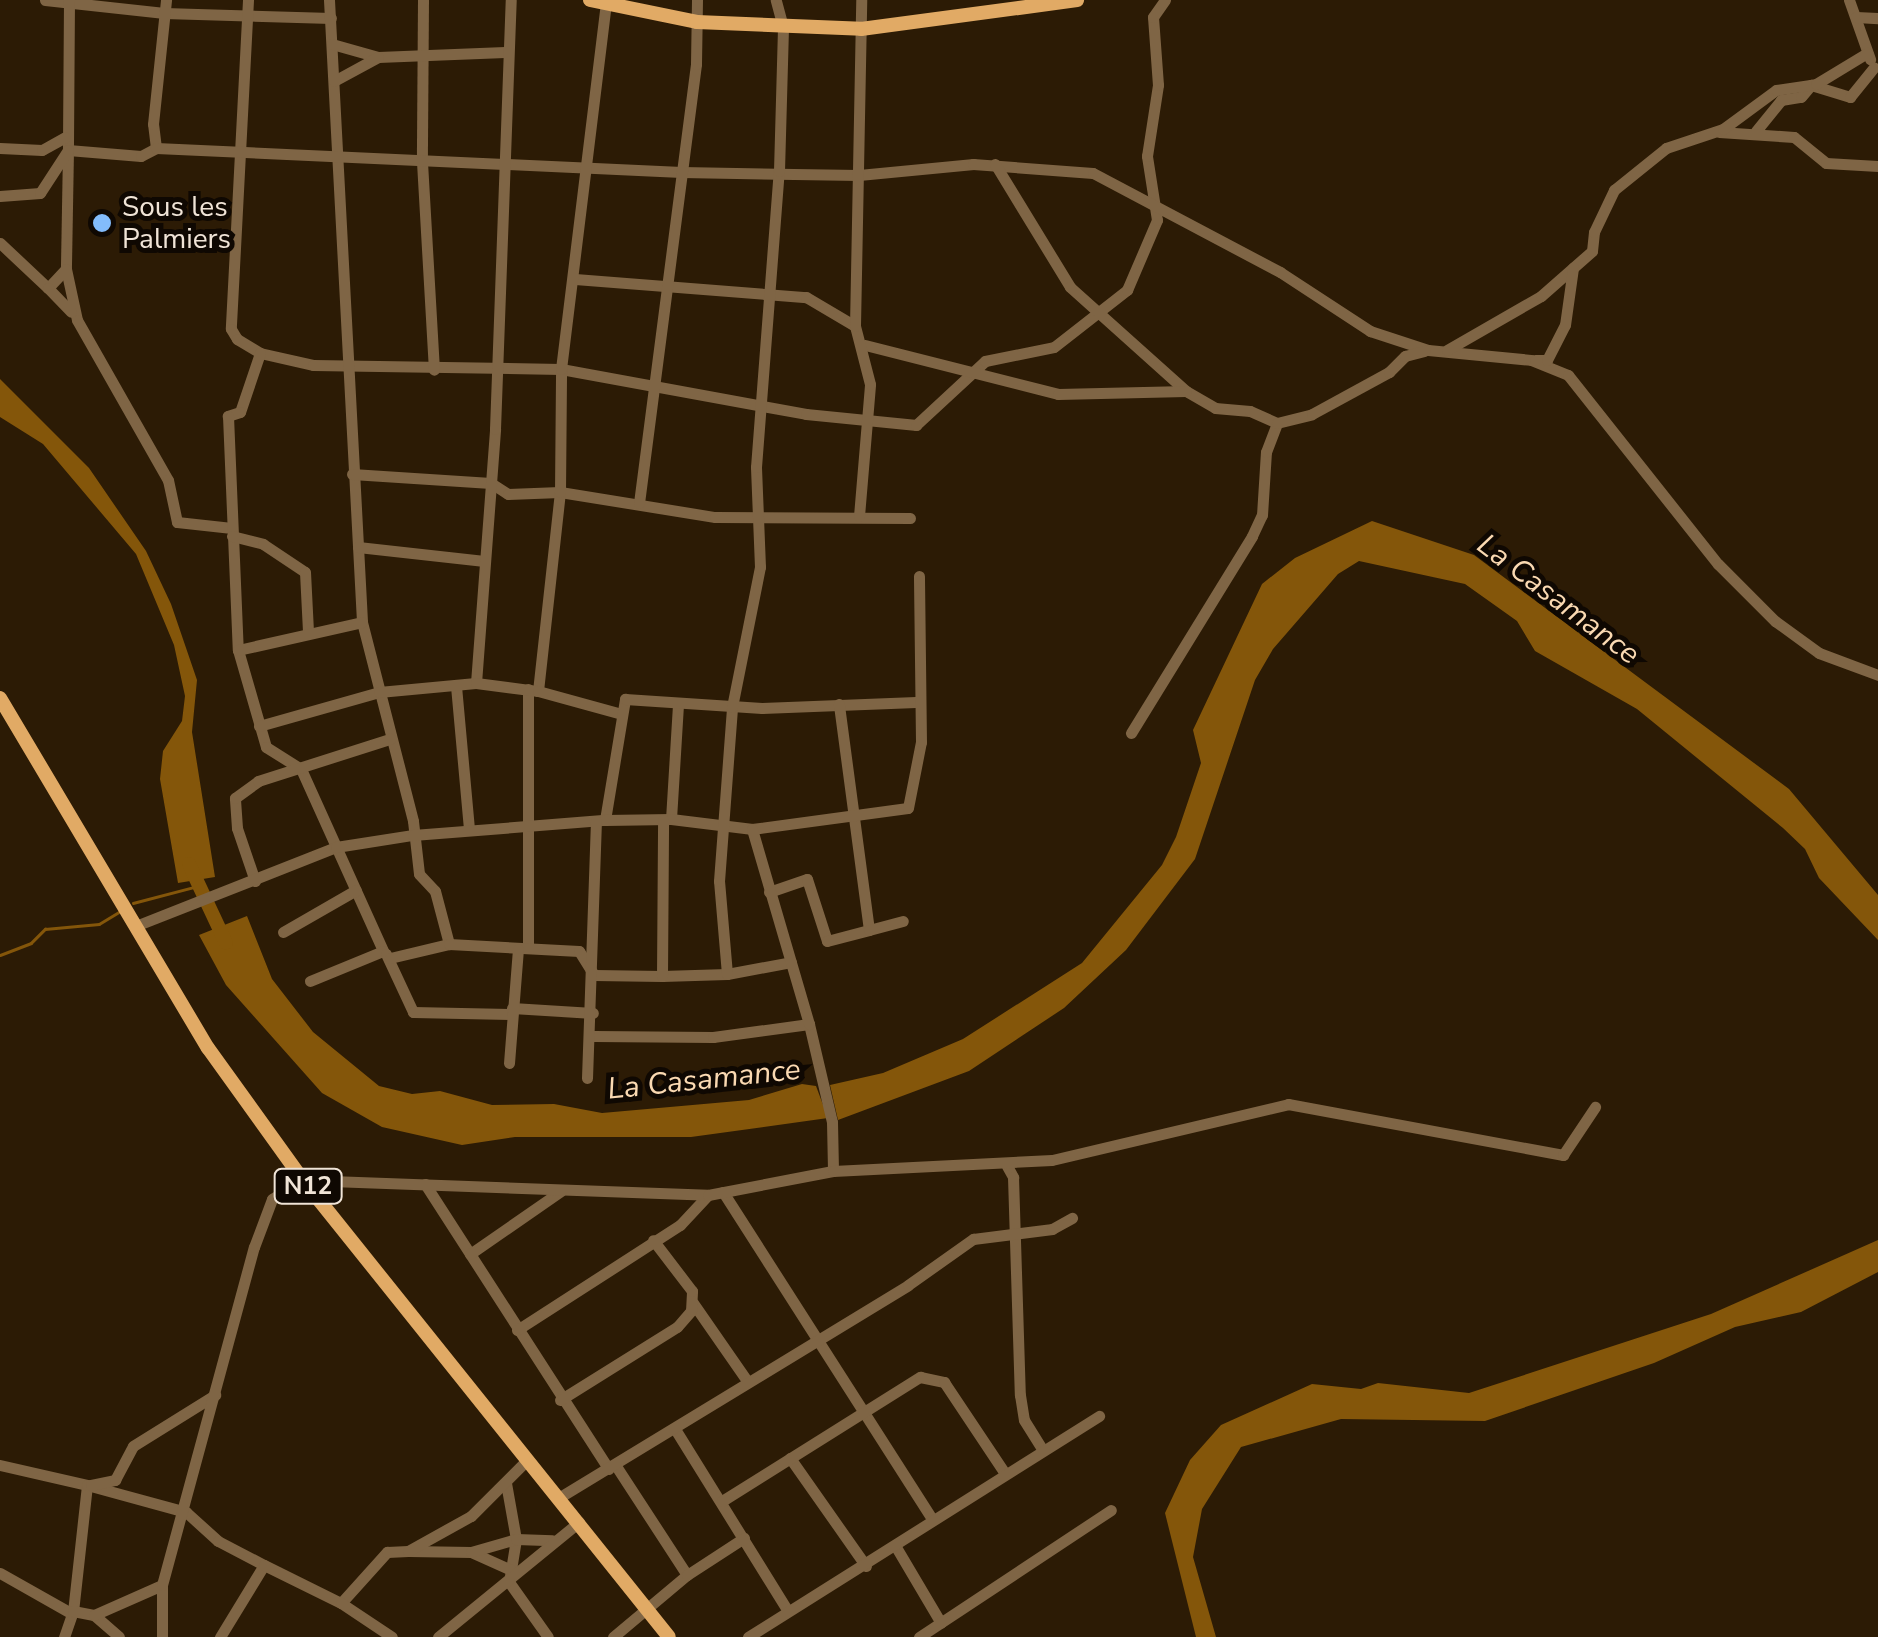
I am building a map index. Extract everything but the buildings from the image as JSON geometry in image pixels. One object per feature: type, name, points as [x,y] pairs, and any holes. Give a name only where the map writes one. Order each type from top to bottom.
[{"type":"main road","points":[[601,1],[697,22],[861,29],[1077,0]]},
{"type":"main road","name":"N12","points":[[0,698],[138,924],[208,1048],[303,1180],[668,1637]]},
{"type":"street","points":[[45,0],[165,6],[247,16],[331,18]]},
{"type":"street","points":[[248,0],[244,156],[232,330],[260,353],[347,365],[434,370],[560,369],[862,423],[916,425],[985,360],[1054,348],[1103,312],[1140,266],[1158,220],[1146,156],[1158,84],[1154,18],[1166,0]]},
{"type":"street","points":[[329,0],[362,622],[419,874],[435,891],[448,944]]},
{"type":"street","points":[[423,0],[422,162],[434,370]]},
{"type":"street","points":[[476,683],[491,483],[500,161],[510,0]]},
{"type":"street","points":[[639,503],[681,172],[697,0]]},
{"type":"street","points":[[727,974],[719,881],[732,706],[760,567],[756,517],[779,171],[783,27],[776,0]]},
{"type":"street","points":[[855,326],[861,0]]},
{"type":"street","points":[[1448,350],[1540,296],[1592,251],[1594,232],[1614,190],[1666,148],[1736,120],[1776,90],[1811,85],[1850,96],[1876,72],[1849,0]]},
{"type":"street","points":[[509,1063],[511,1011],[523,949],[524,824],[533,690],[560,492],[560,369],[590,169],[601,1]]},
{"type":"street","points":[[69,3],[66,269],[77,320]]},
{"type":"street","points":[[156,148],[152,124],[165,6]]},
{"type":"street","points":[[1856,17],[1878,18]]},
{"type":"street","points":[[332,44],[378,57],[505,52]]},
{"type":"street","points":[[1756,131],[1772,108],[1800,97],[1811,85],[1867,53]]},
{"type":"street","points":[[334,81],[378,57]]},
{"type":"street","points":[[1708,131],[1756,131],[1798,139],[1826,163],[1878,166]]},
{"type":"street","points":[[0,196],[40,193],[66,144]]},
{"type":"street","points":[[0,148],[42,150],[66,144],[141,156],[156,148],[244,156],[500,161],[681,172],[859,175],[996,164],[1094,174],[1153,201],[1280,272],[1335,314],[1428,350]]},
{"type":"street","points":[[996,164],[1070,287],[1103,312],[1186,392],[1214,408],[1250,411],[1277,424],[1312,414],[1388,372],[1405,356],[1428,350],[1548,360],[1565,326],[1572,268]]},
{"type":"street","points":[[0,243],[77,320],[168,480],[176,522],[232,532],[264,544],[303,570],[308,632]]},
{"type":"street","points":[[48,288],[66,269]]},
{"type":"street","points":[[575,279],[822,302],[855,326],[865,345],[870,384],[862,423],[859,516]]},
{"type":"street","points":[[865,345],[1058,394],[1186,392]]},
{"type":"street","points":[[260,353],[240,412],[228,416],[238,650],[266,747],[301,768],[413,1012],[594,1013]]},
{"type":"street","points":[[1530,360],[1568,375],[1587,393],[1718,564],[1775,621],[1819,653],[1878,676]]},
{"type":"street","points":[[1131,733],[1262,515],[1266,452],[1277,424]]},
{"type":"street","points":[[352,474],[491,483],[508,494],[560,492],[715,517],[910,518]]},
{"type":"street","points":[[358,546],[484,561]]},
{"type":"street","points":[[138,924],[157,922],[336,847],[413,835],[524,824],[667,819],[723,829],[752,829],[908,808],[921,742],[916,702],[919,576]]},
{"type":"street","points":[[238,650],[362,622]]},
{"type":"street","points":[[260,726],[378,692],[476,683],[533,690],[618,713]]},
{"type":"street","points":[[456,686],[469,828]]},
{"type":"street","points":[[587,1078],[594,1036],[600,821],[618,713],[625,699],[732,706],[916,702]]},
{"type":"street","points":[[662,976],[667,819],[678,704]]},
{"type":"street","points":[[839,704],[868,930]]},
{"type":"street","points":[[254,881],[236,828],[235,798],[258,781],[390,739]]},
{"type":"street","points":[[752,829],[823,1083],[832,1122],[833,1171]]},
{"type":"street","points":[[769,892],[807,879],[827,941],[903,921]]},
{"type":"street","points":[[283,932],[356,890]]},
{"type":"street","points":[[146,939],[157,922]]},
{"type":"street","points":[[310,982],[387,954],[448,944],[579,951],[594,975]]},
{"type":"street","points":[[594,975],[727,974],[790,962]]},
{"type":"street","points":[[594,1036],[713,1037],[808,1024]]},
{"type":"street","points":[[162,1637],[162,1585],[186,1512],[272,1200],[303,1180],[708,1195],[833,1171],[1010,1172],[1023,1164],[1288,1104],[1563,1155],[1595,1107]]},
{"type":"street","points":[[1010,1172],[1020,1394],[1024,1420],[1042,1449]]},
{"type":"street","points":[[426,1184],[560,1400],[687,1575]]},
{"type":"street","points":[[470,1254],[563,1190]]},
{"type":"street","points":[[723,1192],[934,1520]]},
{"type":"street","points":[[516,1330],[680,1225],[708,1195]]},
{"type":"street","points":[[560,1497],[676,1429],[972,1239],[1052,1228],[1072,1218]]},
{"type":"street","points":[[560,1400],[677,1327],[692,1300],[692,1291],[653,1240]]},
{"type":"street","points":[[692,1300],[748,1382]]},
{"type":"street","points":[[722,1501],[920,1377],[944,1382],[1004,1472]]},
{"type":"street","points":[[87,1486],[115,1480],[133,1446],[216,1395]]},
{"type":"street","points":[[748,1637],[896,1547],[1004,1472],[1099,1416]]},
{"type":"street","points":[[676,1429],[788,1611]]},
{"type":"street","points":[[790,1458],[866,1566]]},
{"type":"street","points":[[408,1551],[471,1516],[527,1460]]},
{"type":"street","points":[[0,1465],[186,1512],[218,1541],[341,1602],[392,1637]]},
{"type":"street","points":[[506,1483],[516,1539],[510,1576]]},
{"type":"street","points":[[64,1637],[71,1611],[87,1486]]},
{"type":"street","points":[[919,1637],[1111,1510]]},
{"type":"street","points":[[438,1637],[552,1540],[579,1522]]},
{"type":"street","points":[[613,1637],[687,1575],[744,1538]]},
{"type":"street","points":[[341,1602],[388,1552],[471,1552],[516,1539],[552,1540]]},
{"type":"street","points":[[896,1547],[941,1624]]},
{"type":"street","points":[[471,1552],[510,1576],[548,1637]]},
{"type":"street","points":[[220,1637],[264,1565]]},
{"type":"street","points":[[0,1573],[71,1611],[94,1616],[119,1637]]},
{"type":"street","points":[[94,1616],[162,1585]]},
{"type":"shaded area","points":[[0,379],[89,468],[146,551],[171,604],[197,680],[192,732],[215,877],[178,883],[160,779],[163,751],[182,721],[185,696],[174,645],[136,554],[43,444],[0,417]]},
{"type":"shaded area","points":[[1372,521],[1474,555],[1789,789],[1878,895],[1878,940],[1819,878],[1805,849],[1783,828],[1637,709],[1535,651],[1517,621],[1465,584],[1359,561],[1338,574],[1273,649],[1255,680],[1195,859],[1126,950],[1064,1008],[969,1071],[838,1120],[830,1085],[883,1073],[963,1039],[1082,963],[1162,865],[1176,837],[1201,763],[1193,730],[1262,584],[1295,558]]},
{"type":"shaded area","points":[[247,916],[272,979],[313,1032],[379,1086],[412,1094],[440,1091],[492,1105],[554,1104],[602,1113],[749,1100],[802,1084],[816,1086],[828,1118],[691,1137],[515,1137],[462,1145],[382,1127],[322,1093],[226,985],[199,935]]},
{"type":"shaded area","points":[[1878,1240],[1878,1272],[1801,1312],[1735,1327],[1654,1363],[1485,1421],[1341,1419],[1241,1447],[1202,1509],[1193,1557],[1216,1637],[1196,1637],[1165,1513],[1190,1460],[1221,1425],[1312,1384],[1361,1389],[1378,1383],[1469,1393],[1711,1314]]},
{"type":"waterway","name":"La Casamance","points":[[189,864],[226,943]]},
{"type":"waterway","points":[[133,903],[198,886]]},
{"type":"waterway","points":[[0,955],[31,943],[45,929],[99,924],[121,911]]},
{"type":"place","name":"Sous les Palmiers","points":[[102,223]]}]
